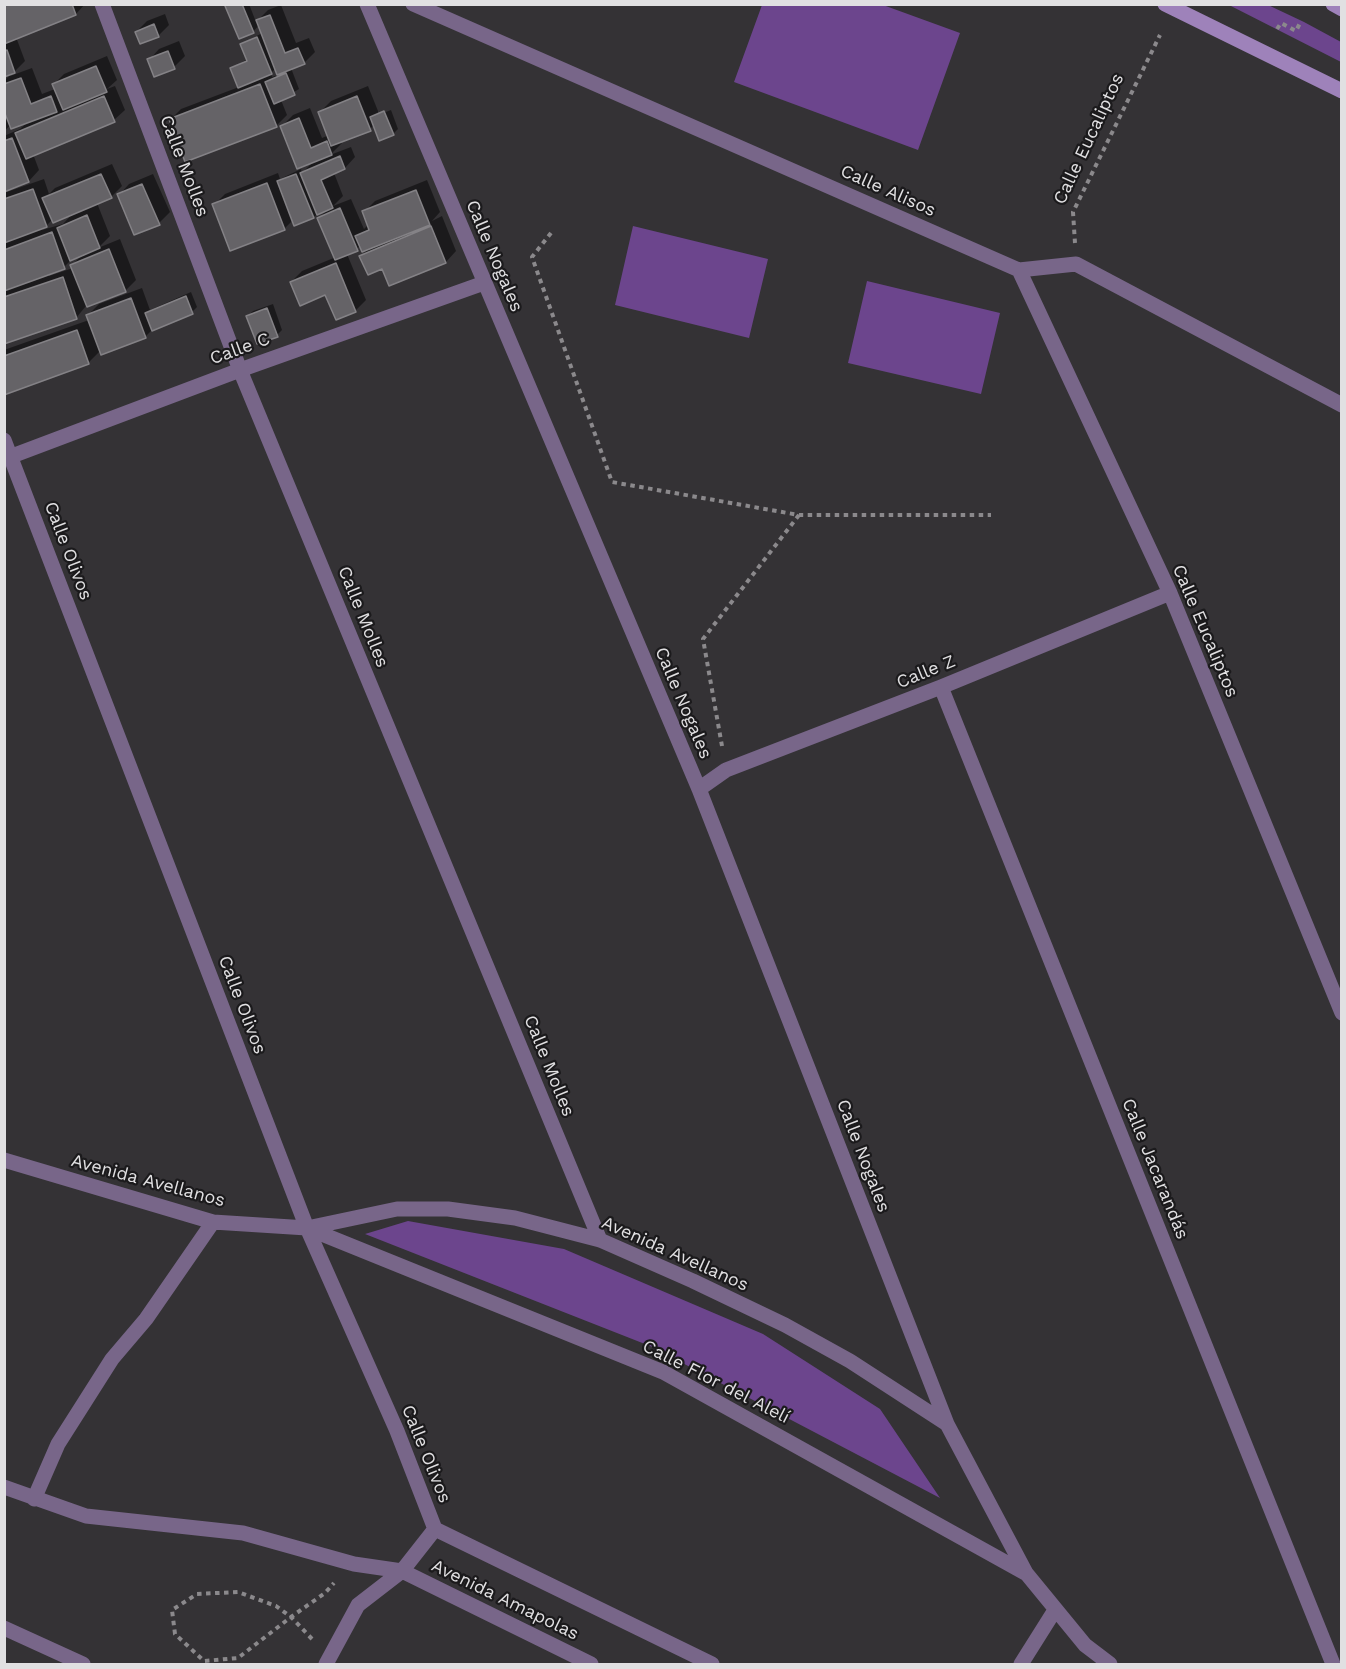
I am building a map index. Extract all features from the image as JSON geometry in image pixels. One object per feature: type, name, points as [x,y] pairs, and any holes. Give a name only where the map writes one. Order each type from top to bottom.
[{"type":"main road","points":[[1165,4],[1341,91]]},
{"type":"main road","points":[[1333,4],[1341,9]]},
{"type":"street","name":"Calle Molles","points":[[102,4],[240,370],[600,1240]]},
{"type":"street","name":"Calle Nogales","points":[[367,4],[699,789],[947,1424]]},
{"type":"street","name":"Calle Alisos","points":[[413,4],[1019,270],[1076,264]]},
{"type":"street","points":[[1076,264],[1341,405]]},
{"type":"street","name":"Calle Eucaliptos","points":[[1019,270],[1170,593],[1341,1013]]},
{"type":"street","name":"Calle C","points":[[8,458],[240,370],[484,283]]},
{"type":"street","name":"Calle Olivos","points":[[4,440],[8,458],[307,1228],[397,1431],[435,1529],[402,1571],[358,1605],[328,1661]]},
{"type":"street","name":"Calle Z","points":[[699,789],[726,770],[941,687],[1170,593]]},
{"type":"street","name":"Calle Jacarandás","points":[[941,687],[1333,1665]]},
{"type":"street","name":"Avenida Avellanos","points":[[4,1160],[213,1222],[307,1228],[397,1209],[448,1209],[515,1218],[600,1240],[786,1325],[850,1362],[947,1424],[1026,1573],[1085,1645],[1110,1665]]},
{"type":"street","points":[[34,1499],[58,1444],[112,1359],[146,1319],[213,1222]]},
{"type":"street","name":"Calle Flor del Alelí","points":[[307,1228],[663,1372],[1026,1573]]},
{"type":"street","name":"Avenida Amapolas","points":[[4,1487],[86,1515],[243,1533],[354,1564],[402,1571],[591,1665]]},
{"type":"street","points":[[435,1529],[712,1664]]},
{"type":"street","points":[[1021,1665],[1055,1610]]},
{"type":"street","points":[[4,1628],[83,1665]]},
{"type":"path","points":[[1277,29],[1281,23],[1296,31],[1301,21]]},
{"type":"path","name":"Calle Eucaliptos","points":[[1076,264],[1073,212],[1160,34]]},
{"type":"path","points":[[551,233],[532,257],[612,482],[799,515],[991,514]]},
{"type":"path","points":[[726,770],[703,639],[799,515]]},
{"type":"path","points":[[328,1661],[291,1617],[276,1606],[238,1592],[197,1594],[172,1610],[175,1634],[204,1661],[238,1658],[291,1617],[325,1593],[354,1564]]},
{"type":"shaded area","points":[[762,5],[883,5],[960,33],[918,150],[734,82]]},
{"type":"shaded area","points":[[1229,5],[1268,5],[1304,22],[1341,42],[1341,62]]},
{"type":"shaded area","points":[[633,226],[768,259],[749,338],[615,305]]},
{"type":"shaded area","points":[[867,281],[1000,313],[981,394],[848,363]]},
{"type":"shaded area","points":[[408,1221],[564,1249],[763,1334],[880,1409],[940,1498],[650,1346],[365,1234]]},
{"type":"building","points":[[4,4],[72,4],[76,15],[4,44]]},
{"type":"building","points":[[242,4],[254,33],[239,39],[225,6]]},
{"type":"building","points":[[270,15],[285,53],[298,48],[305,64],[277,75],[256,20]]},
{"type":"building","points":[[154,24],[159,37],[140,44],[135,32]]},
{"type":"building","points":[[257,37],[272,74],[238,88],[230,68],[247,61],[240,44]]},
{"type":"building","points":[[7,50],[15,73],[4,77],[4,51]]},
{"type":"building","points":[[168,51],[175,69],[154,77],[147,59]]},
{"type":"building","points":[[96,66],[107,92],[63,110],[52,84]]},
{"type":"building","points":[[286,73],[295,95],[274,104],[265,82]]},
{"type":"building","points":[[21,78],[31,104],[51,96],[57,112],[11,129],[4,111],[4,84]]},
{"type":"building","points":[[260,84],[277,127],[185,162],[169,119]]},
{"type":"building","points":[[104,96],[115,122],[26,159],[15,133]]},
{"type":"building","points":[[357,96],[371,131],[331,146],[318,112]]},
{"type":"building","points":[[384,111],[394,135],[379,141],[370,117]]},
{"type":"building","points":[[299,118],[311,148],[327,141],[332,155],[297,169],[280,126]]},
{"type":"building","points":[[12,138],[29,182],[4,192],[4,141]]},
{"type":"building","points":[[340,156],[345,169],[321,180],[333,208],[317,215],[300,173]]},
{"type":"building","points":[[101,174],[112,198],[53,223],[42,198]]},
{"type":"building","points":[[296,174],[314,218],[294,226],[277,181]]},
{"type":"building","points":[[267,183],[285,230],[230,251],[212,204]]},
{"type":"building","points":[[142,184],[160,225],[134,235],[117,194]]},
{"type":"building","points":[[33,189],[47,227],[4,243],[4,199]]},
{"type":"building","points":[[416,190],[430,225],[362,252],[355,236],[369,230],[362,211]]},
{"type":"building","points":[[340,208],[358,251],[335,260],[317,218]]},
{"type":"building","points":[[87,215],[100,248],[70,261],[57,228]]},
{"type":"building","points":[[431,226],[446,263],[389,286],[382,269],[368,275],[359,256]]},
{"type":"building","points":[[52,232],[65,269],[4,291],[4,250]]},
{"type":"building","points":[[109,249],[126,292],[87,307],[70,265]]},
{"type":"building","points":[[336,263],[356,312],[336,320],[325,295],[300,306],[290,282]]},
{"type":"building","points":[[63,277],[77,319],[4,344],[4,297]]},
{"type":"building","points":[[186,296],[193,314],[152,331],[145,313]]},
{"type":"building","points":[[131,298],[146,338],[101,355],[86,315]]},
{"type":"building","points":[[267,308],[278,337],[257,344],[246,316]]},
{"type":"building","points":[[77,330],[89,364],[4,395],[4,356]]}]
